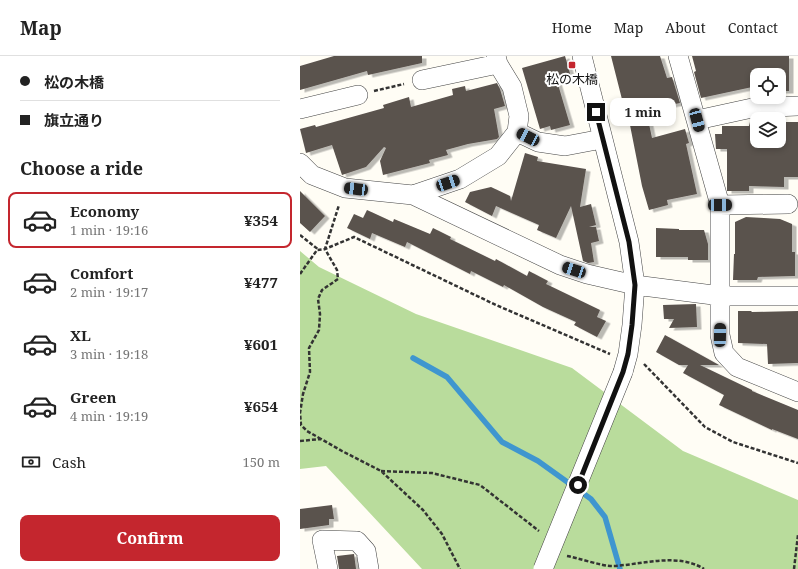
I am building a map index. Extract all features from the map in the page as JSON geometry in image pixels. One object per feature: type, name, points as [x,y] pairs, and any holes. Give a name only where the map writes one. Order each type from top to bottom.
[{"type":"street","points":[[543,569],[623,372],[628,354],[632,325],[635,285],[629,242],[582,56]]},
{"type":"street","points":[[678,56],[720,205],[720,335],[724,353],[737,367],[798,392]]},
{"type":"street","points":[[413,195],[460,179],[498,156],[518,132],[519,116],[512,87],[497,60],[422,80]]},
{"type":"street","points":[[300,109],[358,95]]},
{"type":"street","points":[[697,120],[752,108],[798,106]]},
{"type":"street","points":[[518,132],[538,142],[564,146],[602,139]]},
{"type":"street","points":[[300,163],[312,174],[345,188],[413,195],[560,265],[587,274],[635,285],[721,296],[798,296]]},
{"type":"street","points":[[720,205],[788,204]]},
{"type":"street","points":[[328,569],[322,540],[357,541],[366,551],[369,569]]},
{"type":"path","points":[[358,95],[422,80]]},
{"type":"path","points":[[345,188],[325,249],[337,270],[338,279],[322,290],[318,299],[320,330],[309,348],[310,372],[303,394],[300,412],[301,425],[307,431],[381,471],[423,510],[442,534],[460,569]]},
{"type":"path","points":[[300,236],[317,250],[325,249],[354,237],[496,304],[610,354]]},
{"type":"path","points":[[300,274],[317,250]]},
{"type":"path","points":[[643,362],[705,427],[733,442],[798,463]]},
{"type":"path","points":[[300,440],[321,439]]},
{"type":"path","points":[[381,471],[432,472],[480,485],[544,536]]},
{"type":"path","points":[[794,569],[798,535]]},
{"type":"path","points":[[567,556],[611,566],[661,561],[697,564],[704,569]]},
{"type":"green space","points":[[300,251],[319,267],[416,314],[572,368],[683,451],[798,500],[798,569],[422,569],[326,466],[300,469]]},
{"type":"building","points":[[334,56],[422,56],[422,63],[368,75],[367,71],[300,90],[300,66]]},
{"type":"building","points":[[565,56],[571,77],[557,81],[570,125],[551,130],[550,126],[540,129],[522,68]]},
{"type":"building","points":[[611,56],[660,56],[667,78],[672,77],[680,103],[646,110],[652,138],[685,129],[689,143],[686,144],[697,194],[667,200],[668,205],[649,210],[642,186],[628,115],[626,115]]},
{"type":"building","points":[[692,56],[789,56],[789,91],[786,91],[786,68],[750,68],[750,88],[701,98],[694,72],[696,71]]},
{"type":"building","points":[[497,83],[505,106],[494,109],[499,137],[497,139],[468,144],[446,150],[448,155],[429,160],[430,163],[383,175],[380,161],[386,148],[384,147],[366,167],[342,175],[332,145],[306,153],[300,129],[315,125],[316,127],[384,108],[383,105],[409,97],[411,107],[453,95],[452,89],[465,86],[466,91]]},
{"type":"building","points":[[750,122],[750,148],[786,148],[786,122],[798,122],[798,177],[784,177],[784,187],[749,186],[749,191],[727,191],[727,149],[716,149],[715,134],[722,134],[722,126],[749,126]]},
{"type":"building","points":[[525,153],[538,157],[537,161],[586,169],[580,207],[591,204],[596,225],[589,227],[596,227],[599,241],[591,243],[594,262],[588,263],[583,261],[571,206],[556,238],[537,230],[539,225],[496,206],[492,216],[465,202],[470,192],[491,187],[510,196],[511,201]]},
{"type":"building","points":[[300,191],[325,216],[310,232],[300,223]]},
{"type":"building","points":[[367,210],[393,222],[394,219],[430,234],[433,228],[451,237],[450,239],[495,261],[496,259],[527,276],[529,271],[548,281],[546,284],[600,310],[597,317],[606,321],[597,337],[574,325],[576,322],[543,307],[504,285],[503,287],[471,271],[470,274],[407,242],[405,247],[372,233],[370,239],[347,228],[354,214],[363,218]]},
{"type":"building","points":[[746,217],[780,219],[792,224],[792,252],[795,252],[795,276],[758,277],[757,280],[733,280],[735,222]]},
{"type":"building","points":[[656,228],[704,230],[708,244],[708,260],[688,260],[688,257],[656,257]]},
{"type":"building","points":[[696,304],[697,327],[669,328],[674,319],[664,319],[663,305]]},
{"type":"building","points":[[738,311],[798,311],[798,363],[768,364],[767,344],[738,343]]},
{"type":"building","points":[[665,335],[719,365],[700,365],[752,391],[798,410],[798,439],[772,430],[719,405],[724,395],[683,373],[688,365],[679,365],[656,352]]},
{"type":"building","points":[[332,505],[334,519],[329,519],[329,525],[300,529],[300,509]]},
{"type":"building","points":[[354,554],[356,569],[339,569],[337,556]]},
{"type":"waterway","points":[[413,358],[447,377],[502,442],[538,461],[591,499],[605,517],[620,569]]},
{"type":"place","name":"松の木橋","points":[[572,65]]},
{"type":"route","points":[[578,485],[623,372],[628,354],[635,285],[629,242],[596,112]]}]
